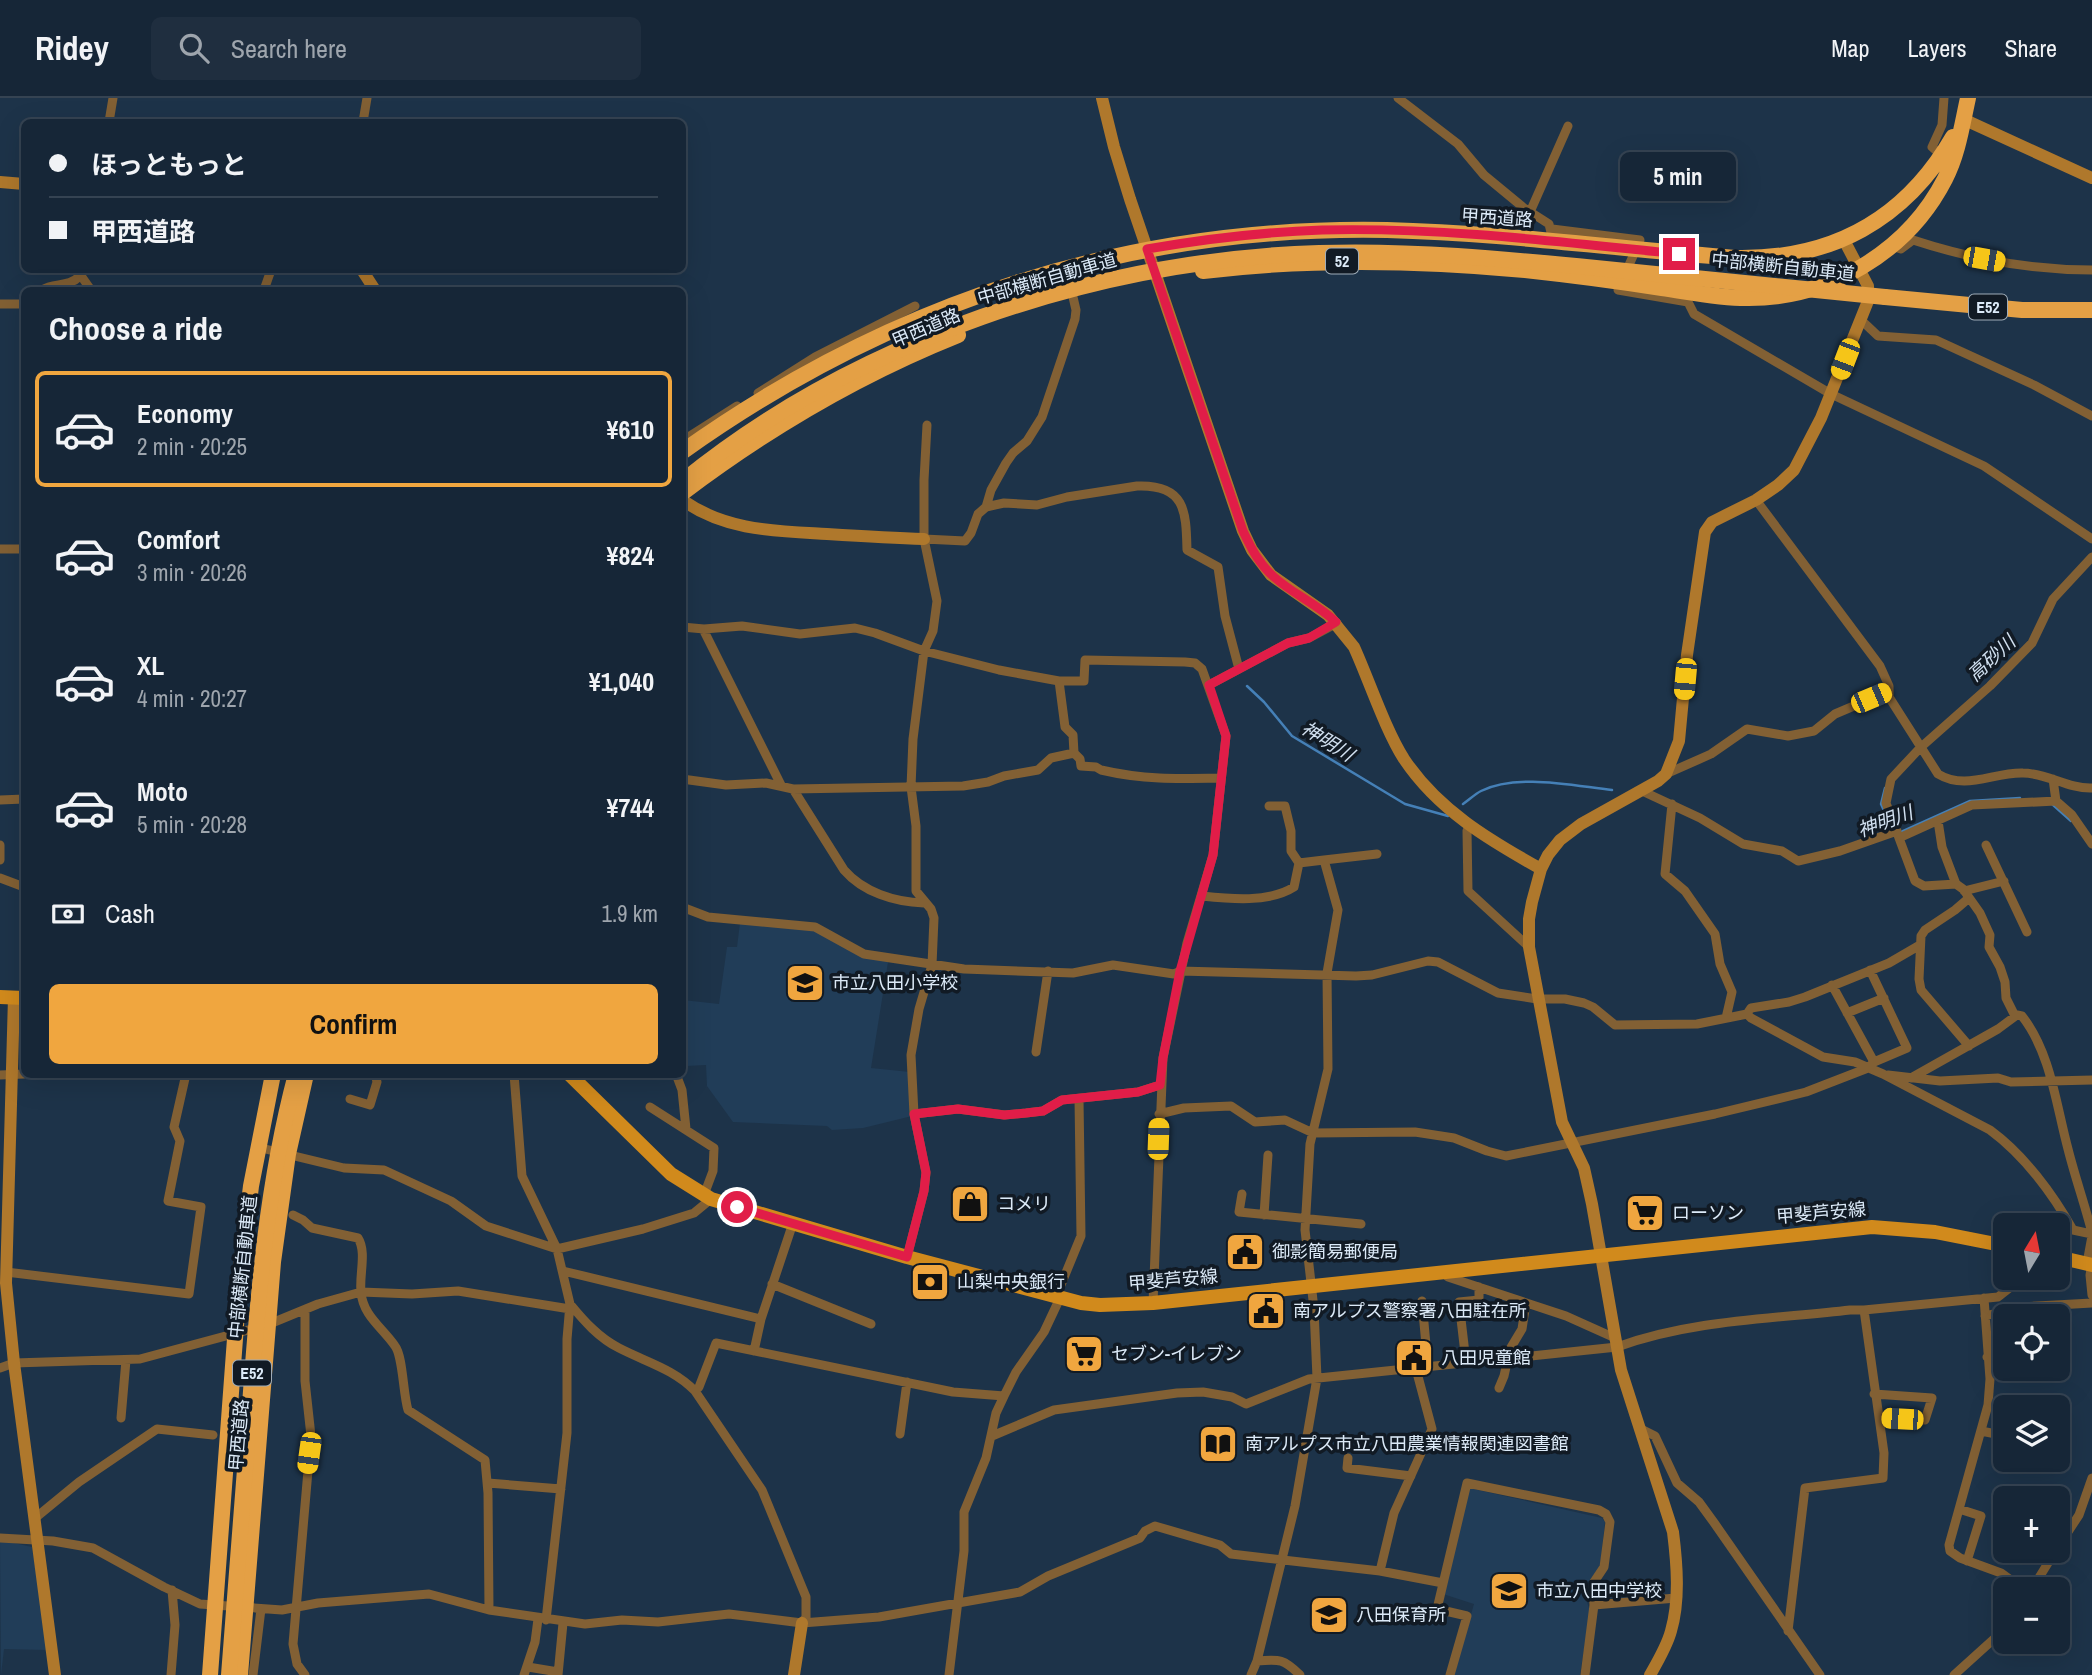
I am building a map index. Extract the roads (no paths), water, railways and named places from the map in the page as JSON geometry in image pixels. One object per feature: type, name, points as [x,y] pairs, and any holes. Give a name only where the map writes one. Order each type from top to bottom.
[{"type":"highway","name":"甲西道路","points":[[686,490],[772,429],[867,374],[979,326],[1073,297],[1157,278],[1271,264],[1373,261],[1526,270],[1688,297],[1771,297],[1823,286],[1859,269],[1891,246],[1907,232],[1935,197],[1953,159],[1968,98]]},
{"type":"highway","name":"甲西道路","points":[[686,449],[768,396],[865,342],[978,295],[1038,275],[1147,249],[1201,240],[1322,230],[1552,235],[1636,249],[1765,259],[1791,256],[1844,240],[1882,216],[1930,172],[1964,119]]},
{"type":"highway","name":"中部横断自動車道","points":[[686,479],[766,423],[850,374],[894,353],[1030,301],[1111,279],[1172,267],[1283,254],[1417,254],[1517,260],[2022,310],[2092,310]]},
{"type":"highway","name":"甲西道路","points":[[210,1675],[245,1234],[257,1147],[272,1078]]},
{"type":"highway","name":"中部横断自動車道","points":[[229,1675],[265,1231],[281,1129],[295,1078]]},
{"type":"highway","name":"中部横断自動車道","points":[[237,1675],[262,1308],[277,1185],[295,1078]]},
{"type":"highway","name":"甲西道路","points":[[237,1675],[267,1325],[288,1154],[305,1078]]},
{"type":"main road","name":"甲斐芦安線","points":[[573,1078],[671,1174],[708,1197],[907,1257],[1058,1297],[1100,1304],[1153,1303],[1872,1227],[1935,1232],[1993,1243]]},
{"type":"main road","points":[[2070,1260],[2090,1264]]},
{"type":"street","points":[[110,119],[113,98]]},
{"type":"street","points":[[364,119],[368,98]]},
{"type":"street","points":[[1102,98],[1114,147],[1147,249],[1243,531],[1252,550],[1271,575],[1336,622],[1354,646],[1403,758],[1433,795],[1469,826],[1541,869]]},
{"type":"street","points":[[1398,98],[1458,144],[1484,174],[1549,224],[1552,235]]},
{"type":"street","points":[[1942,156],[1932,148],[1942,125],[1944,98]]},
{"type":"street","points":[[1964,119],[2092,178]]},
{"type":"street","points":[[1530,212],[1568,126]]},
{"type":"street","points":[[0,182],[21,184]]},
{"type":"street","points":[[1666,774],[1679,740],[1687,655],[1705,532],[1713,522],[1756,500],[1794,470],[1831,394],[1869,293],[1844,240]]},
{"type":"street","points":[[1891,246],[1901,249],[1913,240],[1951,253],[2017,265],[2092,270]]},
{"type":"street","points":[[1620,286],[1636,249]]},
{"type":"street","points":[[46,287],[72,283],[79,273]]},
{"type":"street","points":[[986,507],[991,490],[1006,463],[1027,441],[1046,408],[1075,319],[1073,297]]},
{"type":"street","points":[[1688,297],[1694,314],[1831,394],[1984,466],[2092,539]]},
{"type":"street","points":[[0,304],[21,304]]},
{"type":"street","points":[[686,438],[815,357],[915,306]]},
{"type":"street","points":[[1860,319],[1878,336],[1936,340],[2092,415]]},
{"type":"street","points":[[907,1257],[924,1191],[926,1172],[914,1114],[911,1055],[919,1009],[932,965],[934,918],[931,909],[916,891],[916,826],[911,787],[913,739],[924,651],[933,631],[937,601],[924,539],[927,425]]},
{"type":"street","points":[[686,503],[701,513],[719,520],[758,530],[965,541],[978,514],[986,507],[1004,503],[1037,505],[1067,497],[1146,485],[1178,498],[1186,516],[1187,550],[1218,567],[1225,616],[1239,669]]},
{"type":"street","points":[[1756,500],[1880,666],[1889,697],[1938,774],[1956,782],[1966,783],[2022,773],[2080,788],[2092,788]]},
{"type":"street","points":[[0,549],[21,549]]},
{"type":"street","points":[[1956,884],[1918,884],[1886,803],[1891,779],[1920,748],[1990,686],[2032,643],[2053,599],[2092,557]]},
{"type":"street","points":[[1209,685],[1288,643],[1309,638],[1336,622]]},
{"type":"street","points":[[686,627],[742,626],[800,634],[855,628],[924,651],[999,670],[1059,681],[1084,681],[1085,660],[1185,662],[1195,663],[1202,669],[1226,736],[1213,855],[1180,971],[1163,1058],[1153,1303]]},
{"type":"street","points":[[702,629],[781,785]]},
{"type":"street","points":[[1059,681],[1065,727],[1073,735],[1074,753],[1080,759],[1081,766],[1096,767],[1136,778],[1221,778]]},
{"type":"street","points":[[1650,1675],[1671,1632],[1676,1598],[1673,1532],[1639,1428],[1616,1343],[1584,1168],[1562,1122],[1530,947],[1529,919],[1541,869],[1560,840],[1581,824],[1642,791],[1666,774],[1711,754],[1747,729],[1788,736],[1814,732],[1835,714],[1889,691]]},
{"type":"street","points":[[686,780],[726,785],[766,783],[793,789],[963,786],[1038,770],[1051,758],[1074,753]]},
{"type":"street","points":[[2053,779],[2056,801],[2071,815],[2092,844]]},
{"type":"street","points":[[793,789],[853,881],[891,897],[924,903]]},
{"type":"street","points":[[1642,791],[1700,818],[1743,844],[1782,851],[1798,861],[1938,821],[1972,804],[2056,801]]},
{"type":"street","points":[[0,800],[21,799]]},
{"type":"street","points":[[1672,804],[1665,874],[1685,891],[1715,934],[1720,964],[1732,992],[1726,1018]]},
{"type":"street","points":[[1202,896],[1231,899],[1286,892],[1294,887],[1299,863],[1291,852],[1291,831],[1285,806],[1269,806]]},
{"type":"street","points":[[1938,821],[1942,847],[1956,884],[1967,894],[1990,935],[1989,947],[2000,967],[2006,998],[2015,1016]]},
{"type":"street","points":[[1469,826],[1468,891],[1530,947]]},
{"type":"street","points":[[0,845],[0,860]]},
{"type":"street","points":[[1986,845],[2027,932]]},
{"type":"street","points":[[1299,863],[1377,854]]},
{"type":"street","points":[[1251,1675],[1257,1661],[1295,1506],[1317,1378],[1314,1309],[1305,1219],[1310,1144],[1328,1069],[1327,974],[1338,910],[1324,860]]},
{"type":"street","points":[[0,878],[21,886]]},
{"type":"street","points":[[1969,1046],[1921,990],[1920,945],[1925,930],[1955,910],[1967,894],[2004,881]]},
{"type":"street","points":[[686,909],[700,915],[722,919],[815,927],[864,954],[992,971],[1073,973],[1114,965],[1174,974],[1180,971],[1372,975],[1428,961],[1438,962],[1498,993],[1584,1003],[1615,1024],[1697,1024],[1747,1014],[1751,1008],[1789,1002],[1870,970],[1920,945]]},
{"type":"street","points":[[1159,1114],[1184,1108],[1231,1106],[1255,1122],[1285,1120],[1313,1133],[1415,1132],[1454,1138],[1506,1156],[1704,1116],[1806,1092],[1907,1048],[1870,970]]},
{"type":"street","points":[[1036,1052],[1048,971]]},
{"type":"street","points":[[1832,985],[1871,1065]]},
{"type":"street","points":[[13,997],[5,1075],[4,1323],[14,1363],[55,1675]]},
{"type":"street","points":[[1847,1013],[1884,998]]},
{"type":"street","points":[[1747,1014],[1823,1058],[1871,1065],[1883,1074],[1990,1130],[2003,1139],[2025,1162],[2073,1230],[2092,1234]]},
{"type":"street","points":[[1911,1078],[1969,1046],[2015,1016],[2022,1016],[2040,1045],[2092,1234],[2092,1295]]},
{"type":"street","points":[[1883,1074],[1940,1081],[1998,1078],[2011,1082],[2092,1080]]},
{"type":"street","points":[[6,1272],[189,1294],[201,1207],[168,1201],[180,1141],[174,1127],[185,1078]]},
{"type":"street","points":[[350,1099],[370,1105],[375,1078]]},
{"type":"street","points":[[514,1078],[522,1176],[557,1250],[570,1307],[567,1339],[567,1433],[561,1489],[542,1619],[526,1671],[558,1673],[563,1623]]},
{"type":"street","points":[[678,1078],[682,1090],[686,1129]]},
{"type":"street","points":[[914,1114],[958,1109],[1004,1115],[1043,1111],[1062,1100],[1138,1092],[1160,1085]]},
{"type":"street","points":[[949,1675],[964,1551],[964,1512],[986,1458],[996,1413],[1016,1372],[1044,1332],[1081,1236],[1079,1098]]},
{"type":"street","points":[[257,1147],[344,1168],[384,1170],[452,1201],[486,1226],[557,1250],[643,1229],[694,1213],[708,1197],[714,1148],[650,1107]]},
{"type":"street","points":[[1265,1215],[1268,1155]]},
{"type":"street","points":[[1242,1194],[1239,1212],[1361,1224]]},
{"type":"street","points":[[293,1215],[312,1228],[358,1238],[362,1250],[361,1292],[365,1309],[398,1352],[408,1410],[485,1460],[488,1483],[489,1610]]},
{"type":"street","points":[[754,1351],[761,1319],[793,1223]]},
{"type":"street","points":[[1448,1270],[1448,1277],[1566,1316],[1616,1343]]},
{"type":"street","points":[[563,1271],[761,1319]]},
{"type":"street","points":[[772,1284],[871,1324]]},
{"type":"street","points":[[1466,1362],[1460,1302],[1479,1300],[1479,1287]]},
{"type":"street","points":[[992,1436],[1054,1410],[1177,1393],[1203,1392],[1232,1397],[1246,1404],[1309,1378],[1416,1369],[1616,1343],[1703,1325],[1998,1297],[2007,1290]]},
{"type":"street","points":[[0,1368],[14,1363],[139,1359],[267,1325],[342,1296],[361,1292],[412,1294],[458,1291],[570,1307],[604,1338],[683,1379],[695,1391],[762,1490],[806,1597],[806,1617],[802,1623],[794,1675]]},
{"type":"street","points":[[1984,1298],[1990,1379],[1988,1405],[1949,1545],[1950,1551],[1967,1561],[2006,1577]]},
{"type":"street","points":[[1422,1301],[1428,1367]]},
{"type":"street","points":[[1499,1388],[1508,1357],[1521,1329],[1526,1303]]},
{"type":"street","points":[[2070,1305],[2092,1303]]},
{"type":"street","points":[[1788,1631],[1805,1488],[1884,1478],[1884,1453],[1864,1310]]},
{"type":"street","points":[[304,1675],[294,1654],[311,1436],[305,1381],[305,1311]]},
{"type":"street","points":[[1985,1316],[1993,1315]]},
{"type":"street","points":[[695,1391],[716,1343],[953,1392],[1004,1396]]},
{"type":"street","points":[[1987,1357],[1993,1356]]},
{"type":"street","points":[[121,1418],[126,1360]]},
{"type":"street","points":[[1380,1571],[1394,1513],[1432,1429],[1416,1369]]},
{"type":"street","points":[[900,1434],[907,1382]]},
{"type":"street","points":[[1874,1394],[1931,1398],[1925,1420],[1879,1417]]},
{"type":"street","points":[[1988,1405],[1993,1406]]},
{"type":"street","points":[[1639,1428],[1656,1436],[1678,1483],[1699,1502],[1820,1675]]},
{"type":"street","points":[[34,1519],[79,1482],[157,1429],[213,1435]]},
{"type":"street","points":[[1981,1431],[1993,1433]]},
{"type":"street","points":[[1348,1458],[1347,1468],[1410,1476]]},
{"type":"street","points":[[2070,1529],[2079,1515],[2092,1478]]},
{"type":"street","points":[[488,1483],[561,1489]]},
{"type":"street","points":[[1450,1675],[1467,1616],[1437,1609],[1467,1483],[1599,1510],[1606,1514],[1610,1522],[1604,1567],[1594,1582],[1594,1605],[1585,1675]]},
{"type":"street","points":[[1958,1509],[1981,1516],[1967,1561]]},
{"type":"street","points":[[0,1538],[37,1539],[93,1548],[200,1604],[282,1610],[318,1603],[429,1594],[489,1610],[585,1625],[622,1620],[658,1622],[729,1614],[802,1623],[879,1617],[1020,1592],[1048,1576],[1140,1538],[1145,1531],[1155,1526],[1220,1545],[1231,1554],[1380,1571],[1443,1583]]},
{"type":"street","points":[[171,1675],[175,1625],[173,1590]]},
{"type":"street","points":[[1594,1605],[1676,1598]]},
{"type":"street","points":[[253,1675],[261,1609]]},
{"type":"street","points":[[1954,1675],[1993,1640]]},
{"type":"street","points":[[1257,1661],[1276,1659],[1287,1662],[1300,1675]]},
{"type":"waterway","name":"神明川","points":[[1247,686],[1292,736],[1405,804],[1448,816]]},
{"type":"waterway","name":"神明川","points":[[1463,804],[1481,791],[1511,783],[1546,782],[1612,790]]},
{"type":"waterway","name":"高砂川","points":[[1885,788],[1881,804],[1886,815]]},
{"type":"waterway","name":"神明川","points":[[1901,832],[1970,801],[2020,798]]},
{"type":"waterway","name":"神明川","points":[[2052,804],[2071,821]]},
{"type":"place","name":"市立八田小学校","points":[[805,983]]},
{"type":"place","name":"コメリ","points":[[970,1204]]},
{"type":"place","name":"ローソン","points":[[1645,1213]]},
{"type":"place","name":"御影簡易郵便局","points":[[1245,1252]]},
{"type":"place","name":"山梨中央銀行","points":[[930,1282]]},
{"type":"place","name":"南アルプス警察署八田駐在所","points":[[1266,1311]]},
{"type":"place","name":"セブン-イレブン","points":[[1084,1354]]},
{"type":"place","name":"八田児童館","points":[[1414,1358]]},
{"type":"place","name":"南アルプス市立八田農業情報関連図書館","points":[[1218,1444]]},
{"type":"place","name":"市立八田中学校","points":[[1509,1591]]},
{"type":"place","name":"八田保育所","points":[[1329,1615]]}]
